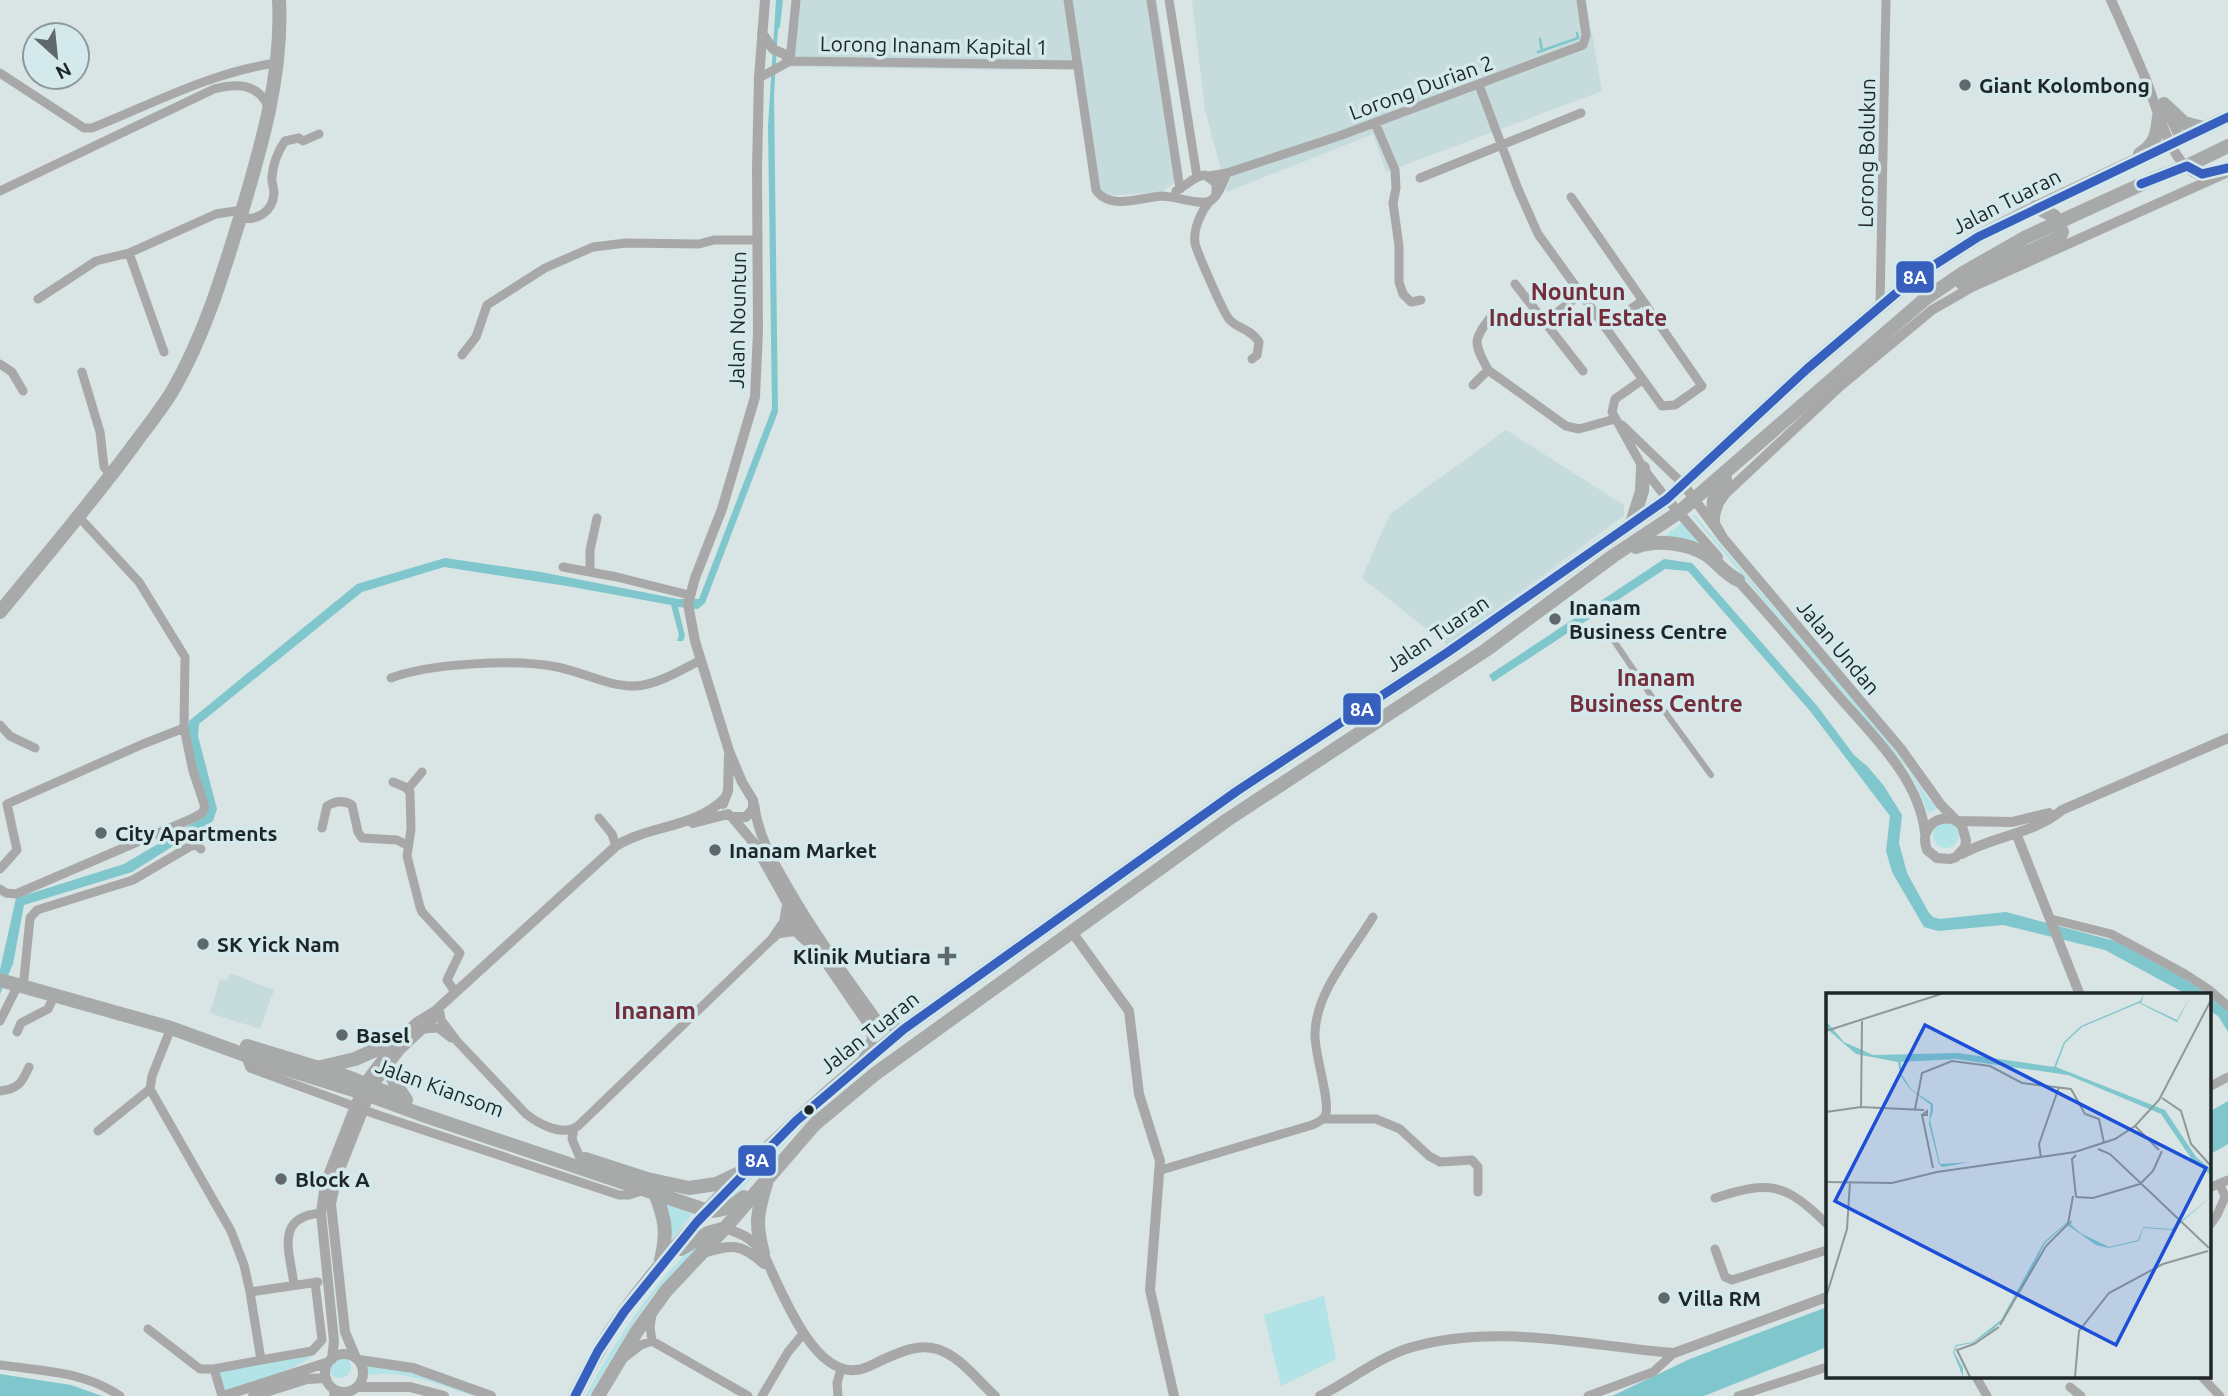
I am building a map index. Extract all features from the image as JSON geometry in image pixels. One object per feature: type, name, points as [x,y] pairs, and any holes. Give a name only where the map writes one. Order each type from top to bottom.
[{"type":"main road","points":[[0,612],[111,475],[173,390],[215,301],[256,166],[280,38],[279,0]]},
{"type":"main road","points":[[2116,170],[2149,149],[2158,131],[2161,110],[2184,123],[2203,128]]},
{"type":"main road","name":"Jalan Tuaran","points":[[575,1396],[612,1328],[660,1265],[744,1171],[804,1111],[860,1063],[1248,783],[1491,623],[1667,499],[1816,361],[1914,278],[1978,237],[2036,207],[2228,117]]},
{"type":"main road","points":[[2176,143],[2187,166],[2228,146]]},
{"type":"main road","name":"Jalan Tuaran","points":[[598,1396],[652,1309],[815,1124],[875,1074],[1273,789],[1486,650],[1614,556],[1678,513],[1925,299],[1973,267],[2026,237],[2154,178],[2187,166]]},
{"type":"main road","points":[[1925,299],[2057,240],[2062,234],[2058,222],[2054,216],[2036,207]]},
{"type":"main road","points":[[1632,523],[1642,491],[1643,468]]},
{"type":"main road","points":[[1713,520],[1716,495],[1731,468]]},
{"type":"main road","points":[[1614,556],[1646,543],[1680,545],[1707,555],[1728,576],[1738,580]]},
{"type":"main road","name":"Jalan Kiansom","points":[[0,971],[54,996],[171,1028],[300,1074],[708,1210]]},
{"type":"main road","name":"Jalan Kiansom","points":[[0,980],[19,980],[188,1025],[210,1035],[320,1068],[364,1095],[406,1100],[647,1179],[689,1188],[716,1184],[744,1171]]},
{"type":"main road","points":[[320,1068],[355,1059],[396,1041]]},
{"type":"main road","points":[[387,1065],[406,1100]]},
{"type":"main road","points":[[708,1210],[719,1211],[737,1203],[769,1176]]},
{"type":"main road","points":[[762,1253],[757,1214],[769,1176]]},
{"type":"main road","points":[[650,1191],[666,1221],[666,1241],[660,1265]]},
{"type":"main road","points":[[660,1265],[689,1243],[725,1228]]},
{"type":"main road","points":[[563,1396],[588,1371]]},
{"type":"street","name":"Jalan Nountun","points":[[765,0],[759,78],[758,331],[755,397],[722,509],[689,595],[688,612],[729,751],[754,804],[759,831],[769,854],[811,927],[880,1024],[904,1030]]},
{"type":"street","points":[[790,61],[796,0]]},
{"type":"street","points":[[1068,0],[1096,190],[1101,197],[1110,201],[1164,196],[1196,201],[1212,198]]},
{"type":"street","points":[[1151,0],[1180,189]]},
{"type":"street","points":[[1169,0],[1194,181],[1190,193],[1196,201]]},
{"type":"street","name":"Lorong Durian 2","points":[[1209,176],[1227,173],[1375,123],[1583,45],[1586,35],[1582,0]]},
{"type":"street","name":"Lorong Bolukun","points":[[1880,306],[1886,0]]},
{"type":"street","points":[[2111,0],[2176,143]]},
{"type":"street","points":[[762,33],[773,49],[784,54],[790,61]]},
{"type":"street","points":[[759,78],[790,61]]},
{"type":"street","name":"Lorong Inanam Kapital 1","points":[[790,61],[1078,65]]},
{"type":"street","points":[[0,73],[83,128],[92,128],[223,74],[276,63]]},
{"type":"street","points":[[0,191],[214,89],[229,85],[257,89],[268,107]]},
{"type":"street","points":[[1479,85],[1538,234],[1662,407],[1675,405],[1702,386],[1571,197]]},
{"type":"street","points":[[1420,178],[1581,113]]},
{"type":"street","points":[[1375,123],[1395,170],[1393,203],[1399,246],[1399,282],[1403,294],[1411,302],[1421,300]]},
{"type":"street","points":[[38,299],[96,261],[129,253],[216,214],[241,214],[252,220],[266,212],[273,201],[272,175],[285,141],[299,138],[303,141],[319,134]]},
{"type":"street","points":[[2187,166],[2197,174],[2228,170]]},
{"type":"street","points":[[1723,538],[1713,520],[1726,493],[1838,388],[1933,310],[1972,287],[2228,170]]},
{"type":"street","points":[[1227,173],[1198,224],[1195,244],[1216,296],[1230,320],[1253,334],[1259,342],[1257,355],[1252,359]]},
{"type":"street","points":[[1164,196],[1209,176],[1217,187],[1212,198]]},
{"type":"street","points":[[462,355],[476,337],[487,305],[545,268],[593,247],[626,243],[699,244],[714,240],[758,240]]},
{"type":"street","points":[[129,253],[164,352]]},
{"type":"street","points":[[1515,284],[1584,371]]},
{"type":"street","points":[[1544,322],[1581,294]]},
{"type":"street","points":[[1606,327],[1643,301]]},
{"type":"street","points":[[1490,318],[1478,334],[1476,344],[1488,370],[1566,426],[1579,429],[1615,419]]},
{"type":"street","points":[[0,364],[12,372],[23,391]]},
{"type":"street","points":[[1473,385],[1488,370]]},
{"type":"street","points":[[82,372],[100,432],[104,467],[111,475]]},
{"type":"street","points":[[1642,380],[1615,399],[1612,412],[1643,468],[1667,499]]},
{"type":"street","points":[[1615,419],[1683,484]]},
{"type":"street","name":"Jalan Undan","points":[[1667,499],[1893,760],[1923,815],[1924,843],[1931,855],[1943,860],[1956,857],[1965,847],[1966,839],[1962,826],[1901,749],[1723,538],[1683,484]]},
{"type":"street","points":[[0,889],[16,894],[202,813],[205,807],[193,771],[184,728],[185,657],[139,582],[78,516]]},
{"type":"street","points":[[590,571],[590,550],[597,518]]},
{"type":"street","points":[[563,567],[689,595]]},
{"type":"street","points":[[1606,629],[1657,703],[1712,775]]},
{"type":"street","points":[[391,678],[408,671],[455,665],[541,664],[561,667],[604,681],[635,686],[654,682],[701,660]]},
{"type":"street","points":[[0,725],[10,736],[35,748]]},
{"type":"street","points":[[0,869],[17,850],[7,804],[184,728]]},
{"type":"street","points":[[1925,833],[1937,820],[2027,820],[2062,810],[2228,737]]},
{"type":"street","name":"Jalan Nountun","points":[[729,751],[729,781],[724,807],[753,842],[787,905],[872,1032],[870,1043],[860,1063]]},
{"type":"street","points":[[422,772],[408,789],[411,830],[407,856],[422,912],[460,953],[447,980],[455,992]]},
{"type":"street","points":[[393,782],[408,789]]},
{"type":"street","points":[[331,1387],[330,1361],[335,1347],[321,1213],[325,1183],[364,1095],[396,1041],[455,992],[616,846],[683,822],[716,806],[736,789],[749,792]]},
{"type":"street","points":[[322,828],[327,806],[334,802],[347,802],[352,805],[362,838],[397,840],[407,845]]},
{"type":"street","points":[[352,1391],[363,1377],[345,1332],[331,1204],[364,1095],[387,1065],[420,1030],[618,849],[684,825],[730,816],[746,817],[754,804]]},
{"type":"street","points":[[1956,857],[1973,847],[2042,823],[2062,810]]},
{"type":"street","points":[[599,818],[612,834],[616,846]]},
{"type":"street","points":[[1981,822],[1992,831],[2011,829],[2016,833],[2079,993]]},
{"type":"street","points":[[0,1021],[19,980],[30,918],[37,909],[133,880],[189,847],[196,845],[201,849]]},
{"type":"street","points":[[440,1013],[441,1020],[456,1040],[526,1114],[561,1131],[574,1129],[796,919],[769,854]]},
{"type":"street","points":[[776,936],[784,922],[787,905]]},
{"type":"street","points":[[1324,1119],[1328,1109],[1315,1049],[1317,1019],[1331,982],[1373,917]]},
{"type":"street","points":[[2051,919],[2111,934],[2185,974],[2228,1006]]},
{"type":"street","points":[[776,936],[795,931],[818,952]]},
{"type":"street","points":[[1072,932],[1129,1011],[1139,1094],[1161,1170],[1150,1290],[1174,1396]]},
{"type":"street","points":[[17,1032],[21,1023],[48,1010],[54,996]]},
{"type":"street","points":[[171,1028],[152,1076],[150,1089],[231,1231],[244,1265],[261,1360]]},
{"type":"street","points":[[420,1030],[438,1028],[456,1040]]},
{"type":"street","points":[[0,1091],[16,1088],[22,1083],[29,1067]]},
{"type":"street","points":[[2210,1086],[2228,1077]]},
{"type":"street","points":[[98,1131],[150,1089]]},
{"type":"street","points":[[1161,1170],[1312,1125],[1324,1119],[1376,1119],[1400,1129],[1429,1156],[1440,1162],[1472,1160],[1478,1167],[1478,1192]]},
{"type":"street","points":[[574,1129],[572,1139],[580,1158]]},
{"type":"street","points":[[2210,1225],[2225,1197],[2224,1182]]},
{"type":"street","points":[[1715,1198],[1755,1186],[1767,1187],[1806,1203],[1826,1223]]},
{"type":"street","points":[[294,1285],[288,1232],[293,1222],[310,1214],[321,1213]]},
{"type":"street","points":[[725,1228],[747,1236],[762,1253],[803,1334],[824,1357],[841,1369],[867,1367],[912,1348],[937,1349],[958,1361],[995,1396]]},
{"type":"street","points":[[700,1254],[738,1246],[750,1251],[771,1270]]},
{"type":"street","points":[[1715,1249],[1725,1277],[1732,1280],[1826,1250]]},
{"type":"street","points":[[250,1292],[330,1280]]},
{"type":"street","points":[[148,1329],[200,1368],[214,1369],[312,1351],[322,1340],[315,1282]]},
{"type":"street","points":[[1588,1396],[1653,1372],[1674,1353],[1826,1297]]},
{"type":"street","points":[[652,1309],[652,1341]]},
{"type":"street","points":[[762,1396],[788,1352],[803,1334]]},
{"type":"street","points":[[1320,1396],[1408,1348],[1471,1337],[1572,1340],[1674,1353]]},
{"type":"street","points":[[615,1365],[641,1345],[652,1341],[748,1396]]},
{"type":"street","points":[[214,1369],[223,1396],[346,1354],[357,1359],[413,1368],[492,1396]]},
{"type":"street","points":[[0,1365],[83,1377],[105,1385],[120,1396]]},
{"type":"street","points":[[1738,1396],[1826,1367]]},
{"type":"street","points":[[838,1396],[837,1383],[841,1369]]},
{"type":"street","points":[[1977,1378],[1987,1396]]},
{"type":"street","points":[[2203,1378],[2220,1396]]},
{"type":"street","points":[[253,1396],[307,1379],[341,1391],[410,1387],[444,1396]]},
{"type":"shaded area","points":[[776,0],[783,0],[778,29],[774,95],[778,412],[705,603],[698,609],[678,607],[685,636],[683,641],[677,641],[679,635],[671,605],[444,567],[362,592],[199,724],[198,736],[217,809],[213,821],[132,872],[24,905],[13,964],[0,994],[0,970],[16,898],[124,864],[205,816],[207,811],[187,734],[189,721],[357,584],[445,558],[541,572],[678,599],[699,599],[772,409],[768,126]]},
{"type":"shaded area","points":[[793,0],[1157,0],[1183,177],[1161,192],[1107,196],[1100,188],[1081,67],[1011,70],[789,67]]},
{"type":"shaded area","points":[[1192,0],[1586,0],[1602,91],[1386,172],[1373,134],[1227,192],[1205,110]]},
{"type":"shaded area","points":[[1506,430],[1624,505],[1624,516],[1447,645],[1362,578],[1390,514]]},
{"type":"shaded area","points":[[1693,513],[1877,728],[1937,808],[1928,813],[1917,785],[1906,767],[1695,519]]},
{"type":"shaded area","points":[[1683,522],[1707,550],[1660,540]]},
{"type":"shaded area","points":[[1664,559],[1692,563],[1818,707],[1854,755],[1884,786],[1902,815],[1899,843],[1907,873],[1933,917],[1940,919],[2006,912],[2115,941],[2206,993],[2184,993],[2105,950],[2003,925],[1938,931],[1924,927],[1892,872],[1886,851],[1890,816],[1810,711],[1688,571],[1665,569],[1493,682],[1489,675]]},
{"type":"shaded area","points":[[1946,822],[1955,826],[1959,835],[1955,844],[1946,848],[1937,844],[1933,835],[1937,826]]},
{"type":"shaded area","points":[[230,973],[274,990],[260,1029],[210,1013],[220,979],[227,980]]},
{"type":"shaded area","points":[[2210,996],[2228,1011],[2228,1032],[2218,1016],[2210,1011]]},
{"type":"shaded area","points":[[2228,1101],[2228,1144],[2210,1154],[2210,1111]]},
{"type":"shaded area","points":[[792,1136],[730,1201],[728,1199]]},
{"type":"shaded area","points":[[663,1201],[692,1214],[672,1239],[670,1219]]},
{"type":"shaded area","points":[[705,1240],[654,1294],[589,1396],[586,1396],[638,1310],[673,1267]]},
{"type":"shaded area","points":[[1324,1296],[1336,1359],[1281,1386],[1264,1315]]},
{"type":"shaded area","points":[[1826,1307],[1826,1347],[1704,1396],[1612,1396],[1690,1359]]},
{"type":"shaded area","points":[[321,1348],[290,1369],[228,1390],[224,1390],[215,1365],[219,1363],[220,1369]]},
{"type":"shaded area","points":[[340,1356],[350,1363],[351,1367],[344,1377],[340,1378],[330,1371],[329,1367],[336,1357]]},
{"type":"shaded area","points":[[363,1361],[383,1362],[481,1396],[402,1375],[361,1376]]},
{"type":"shaded area","points":[[0,1374],[71,1385],[102,1396],[0,1396]]},
{"type":"waterway","points":[[1538,52],[1578,38],[1577,33]]},
{"type":"waterway","points":[[1540,39],[1542,51]]},
{"type":"transit line","name":"8A","points":[[575,1396],[598,1351],[624,1312],[697,1222],[796,1121],[904,1029],[1237,791],[1448,652],[1667,499],[1807,369],[1914,278],[1978,237],[2228,117]]},
{"type":"transit line","name":"8A","points":[[2141,184],[2187,166],[2202,174],[2228,168]]},
{"type":"place","name":"Giant Kolombong","points":[[1965,85]]},
{"type":"place","name":"Inanam Business Centre","points":[[1555,619]]},
{"type":"place","name":"City Apartments","points":[[101,833]]},
{"type":"place","name":"Inanam Market","points":[[715,850]]},
{"type":"place","name":"SK Yick Nam","points":[[203,944]]},
{"type":"place","name":"Klinik Mutiara","points":[[947,956]]},
{"type":"place","name":"Basel","points":[[342,1035]]},
{"type":"place","name":"Block A","points":[[281,1179]]},
{"type":"place","name":"Villa RM","points":[[1664,1298]]},
{"type":"district","name":"Nountun Industrial Estate","points":[[1578,304]]},
{"type":"district","name":"Inanam Business Centre","points":[[1656,690]]},
{"type":"district","name":"Inanam","points":[[655,1010]]}]
